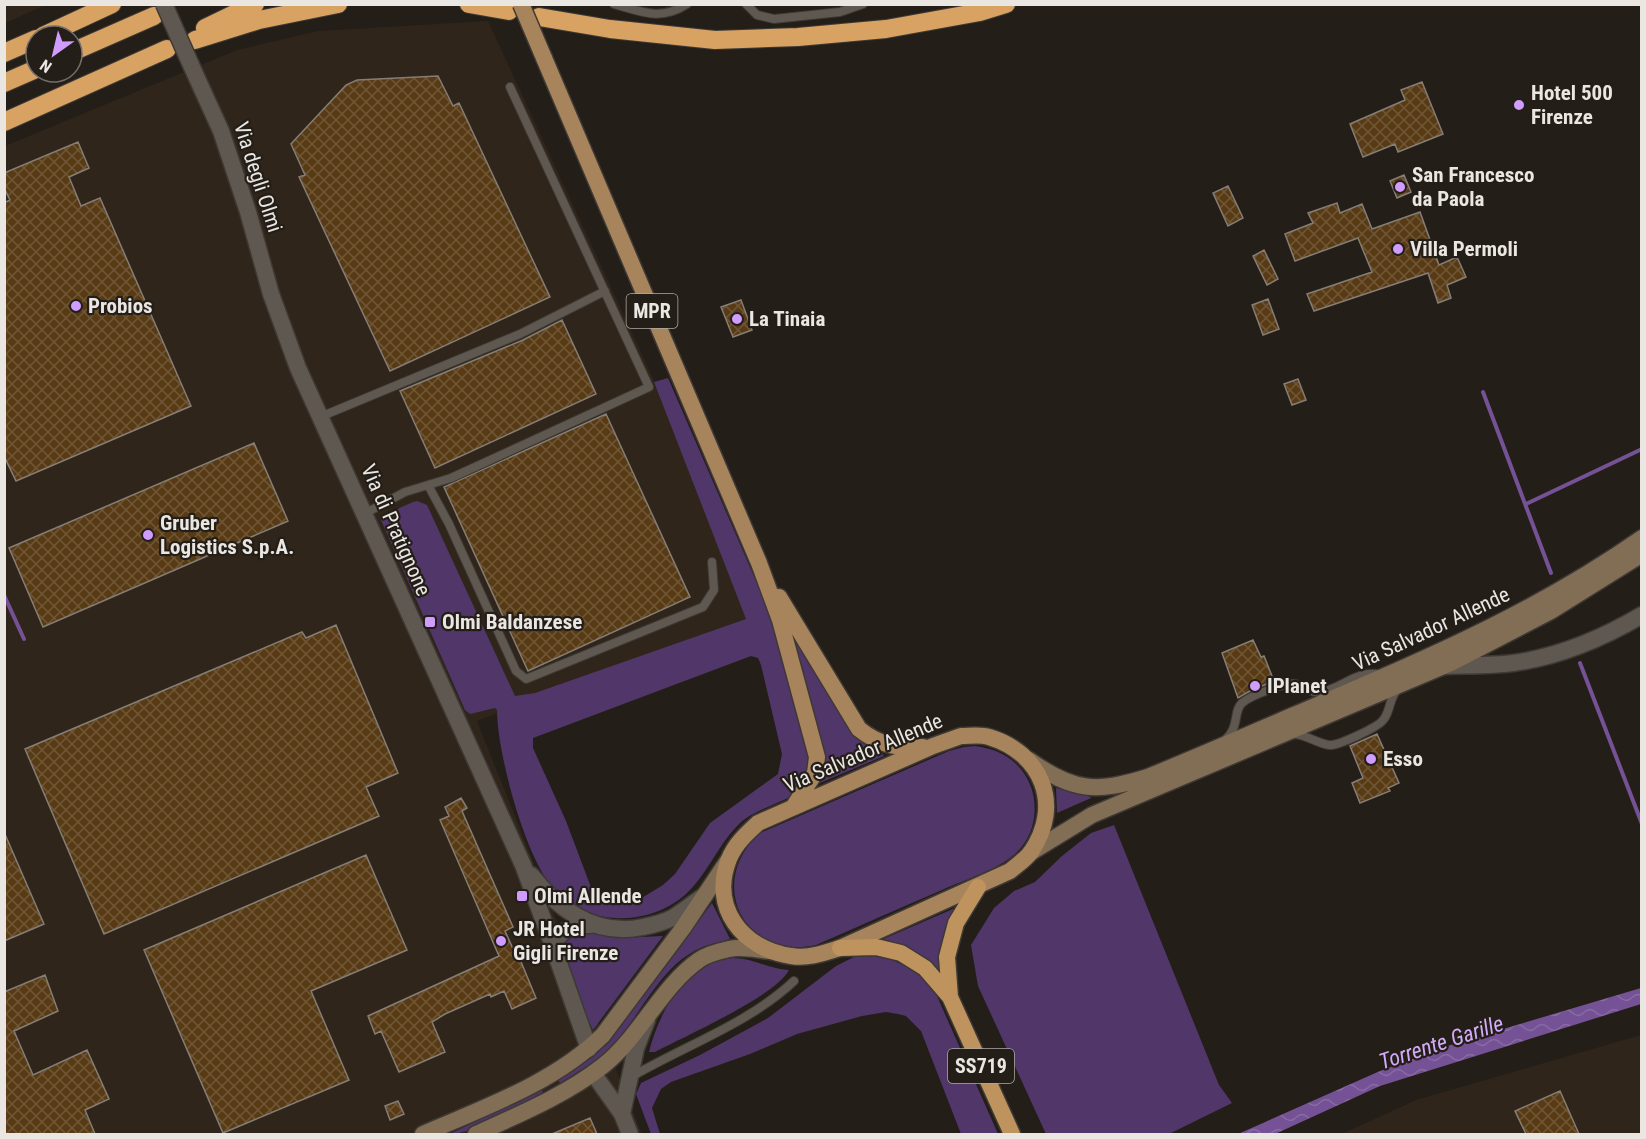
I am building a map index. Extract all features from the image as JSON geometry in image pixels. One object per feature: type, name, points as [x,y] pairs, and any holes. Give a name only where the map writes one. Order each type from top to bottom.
[{"type":"highway","points":[[69,24],[112,4]]},
{"type":"highway","points":[[255,4],[194,37],[334,5]]},
{"type":"highway","points":[[469,4],[515,8]]},
{"type":"highway","points":[[539,17],[610,29],[715,40],[798,37],[886,29],[980,12],[1006,4]]},
{"type":"highway","points":[[84,46],[159,10]]},
{"type":"highway","points":[[4,53],[24,44]]},
{"type":"highway","points":[[4,122],[167,49]]},
{"type":"highway","points":[[4,83],[24,74]]},
{"type":"highway","name":"SS719","points":[[950,997],[947,957],[956,923],[978,886]]},
{"type":"highway","name":"SS719","points":[[840,948],[876,947],[901,953],[925,968],[950,997],[1012,1134]]},
{"type":"main road","name":"MPR","points":[[515,8],[544,58],[759,563],[780,620],[817,757],[815,773],[793,807]]},
{"type":"main road","name":"Via Salvador Allende","points":[[593,1073],[619,1052],[675,981],[700,959],[730,948],[770,951],[792,957],[816,956],[840,948],[1010,871],[1030,853],[1092,815],[1280,736],[1395,680],[1527,610],[1641,538]]},
{"type":"main road","name":"Via Salvador Allende","points":[[588,1049],[616,1018],[708,893],[739,840],[758,823],[933,746],[961,736],[986,736],[1009,745],[1053,777],[1072,784],[1094,787],[1126,784],[1395,680],[1444,666],[1551,611],[1641,554]]},
{"type":"main road","name":"MPR","points":[[759,563],[859,729],[873,740],[891,746],[908,748],[933,746]]},
{"type":"main road","name":"Via Salvador Allende","points":[[1029,760],[1043,784],[1046,802],[1044,824],[1030,853]]},
{"type":"main road","name":"Via Salvador Allende","points":[[729,859],[723,885],[724,904],[733,923],[748,939],[770,951]]},
{"type":"main road","points":[[423,1134],[532,1085],[588,1049]]},
{"type":"main road","points":[[476,1134],[518,1116],[593,1073]]},
{"type":"street","name":"Via degli Olmi","points":[[159,10],[191,65],[221,131],[248,212],[271,294],[298,368]]},
{"type":"street","name":"Via di Pratignone","points":[[298,368],[522,865]]},
{"type":"street","name":"Via Salvador Allende","points":[[1444,666],[1534,660],[1563,651],[1641,615]]},
{"type":"street","points":[[522,865],[543,891],[560,907],[595,925]]},
{"type":"street","points":[[522,865],[553,946],[588,1049]]},
{"type":"street","points":[[553,946],[556,939],[570,927],[595,925],[622,930],[652,925],[672,918],[708,893]]},
{"type":"street","points":[[622,1114],[628,1079],[647,1018]]},
{"type":"street","points":[[593,1073],[622,1114],[630,1134]]},
{"type":"lane","points":[[614,4],[646,14],[664,15],[687,4]]},
{"type":"lane","points":[[746,5],[757,15],[774,20],[840,12],[863,4]]},
{"type":"lane","points":[[364,514],[405,492],[451,478],[649,387],[510,87]]},
{"type":"lane","points":[[320,417],[520,334],[606,291]]},
{"type":"lane","points":[[428,485],[449,524],[516,671],[526,679],[703,607],[714,590],[712,562]]},
{"type":"lane","points":[[1210,752],[1228,738],[1235,729],[1239,707],[1244,701],[1284,685],[1293,683],[1315,693],[1323,692],[1360,675],[1374,674],[1395,680],[1394,693],[1383,721],[1373,728],[1336,744],[1328,745],[1307,736],[1295,734],[1280,736]]},
{"type":"lane","points":[[628,1079],[749,1016],[794,981]]},
{"type":"shaded area","points":[[5,4],[46,4],[46,5],[5,23]]},
{"type":"shaded area","points":[[488,21],[658,389],[747,619],[477,721],[642,1134],[5,1134],[5,146],[237,50],[318,31]]},
{"type":"shaded area","points":[[668,378],[769,611],[809,747],[809,761],[807,771],[795,793],[740,823],[693,886],[674,903],[644,916],[611,918],[580,909],[566,900],[543,874],[523,830],[507,777],[497,710],[495,708],[470,714],[465,710],[381,520],[384,515],[413,502],[417,501],[427,505],[515,696],[535,693],[746,619],[654,382]],"holes":[[[751,656],[758,658],[782,754],[778,774],[710,823],[675,874],[663,885],[640,899],[628,902],[607,903],[599,899],[592,890],[566,821],[533,748],[533,738]]]},
{"type":"shaded area","points":[[786,615],[884,756],[815,785]]},
{"type":"shaded area","points":[[975,746],[993,750],[1009,758],[1022,770],[1031,787],[1035,805],[1031,831],[1027,840],[1008,860],[990,870],[816,945],[791,947],[769,941],[752,930],[740,913],[735,894],[735,873],[744,853],[760,833],[949,751]]},
{"type":"shaded area","points":[[1056,788],[1091,797],[1091,798],[1057,813]]},
{"type":"shaded area","points":[[1114,825],[1219,1085],[1232,1103],[1169,1134],[1046,1134],[978,986],[971,945],[994,908],[1014,891],[1035,882],[1091,833]]},
{"type":"shaded area","points":[[712,903],[730,939],[700,948],[680,961],[660,982],[616,1042],[604,1054],[560,1083],[558,1080],[593,1057],[609,1042]]},
{"type":"shaded area","points":[[956,909],[943,940],[941,974],[881,940]]},
{"type":"shaded area","points":[[583,931],[618,938],[663,936],[593,1030],[580,1002],[561,943],[567,937]]},
{"type":"shaded area","points":[[872,955],[901,964],[917,973],[937,996],[998,1134],[961,1134],[921,1031],[906,1016],[886,1012],[862,1016],[797,1034],[750,1054],[671,1082],[661,1089],[652,1108],[660,1134],[651,1134],[636,1094],[641,1083],[700,1055],[768,1018],[836,966],[854,957]]},
{"type":"shaded area","points":[[732,958],[789,970],[767,992],[655,1052],[649,1052],[664,1012],[680,987],[701,968],[713,962]]},
{"type":"shaded area","points":[[1641,1035],[1641,1134],[1342,1134],[1416,1100]]},
{"type":"shaded area","points":[[541,1089],[543,1092],[497,1118],[472,1129],[450,1134]]},
{"type":"water","points":[[1641,988],[1641,1004],[1380,1086],[1275,1134],[1238,1134],[1380,1071],[1456,1043],[1469,1042],[1493,1032]]},
{"type":"building","points":[[438,76],[453,106],[459,103],[550,297],[390,371],[299,177],[305,175],[291,144],[346,85],[357,80]]},
{"type":"building","points":[[1422,82],[1443,134],[1398,152],[1395,144],[1363,157],[1350,124],[1405,100],[1401,90]]},
{"type":"building","name":"Probios","points":[[78,142],[89,168],[69,177],[81,206],[100,198],[191,406],[16,481],[4,456],[4,203],[10,200],[4,188],[4,173]]},
{"type":"building","name":"San Francesco da Paola","points":[[1404,175],[1411,192],[1397,198],[1390,181]]},
{"type":"building","points":[[1228,186],[1243,218],[1228,226],[1213,193]]},
{"type":"building","name":"Villa Permoli","points":[[1337,203],[1340,213],[1362,204],[1372,229],[1420,212],[1439,265],[1457,257],[1466,277],[1447,285],[1451,298],[1438,303],[1428,273],[1314,311],[1307,294],[1372,272],[1358,238],[1295,261],[1285,234],[1313,223],[1308,213]]},
{"type":"building","points":[[1264,250],[1278,279],[1267,285],[1253,256]]},
{"type":"building","points":[[1268,299],[1279,329],[1263,335],[1252,305]]},
{"type":"building","name":"La Tinaia","points":[[741,300],[752,330],[733,337],[721,307]]},
{"type":"building","points":[[562,320],[596,394],[435,468],[400,391],[523,340]]},
{"type":"building","points":[[1298,379],[1306,400],[1292,405],[1284,384]]},
{"type":"building","points":[[606,414],[690,597],[528,671],[444,487]]},
{"type":"building","name":"Gruber Logistics S.p.A.","points":[[254,443],[288,521],[43,627],[9,548]]},
{"type":"building","points":[[336,625],[398,773],[366,787],[379,816],[104,934],[25,749],[302,632],[306,638]]},
{"type":"building","points":[[1253,640],[1261,657],[1264,656],[1274,681],[1238,698],[1222,653]]},
{"type":"building","points":[[1377,734],[1399,783],[1388,788],[1390,791],[1360,803],[1352,783],[1363,778],[1350,746]]},
{"type":"building","name":"JR Hotel Gigli Firenze","points":[[461,798],[467,808],[462,811],[513,927],[505,931],[514,951],[517,952],[536,998],[512,1009],[504,991],[491,997],[490,994],[445,1014],[432,1022],[445,1052],[399,1072],[381,1031],[375,1034],[368,1016],[499,956],[440,820],[449,816],[445,807]]},
{"type":"building","points":[[4,832],[44,924],[4,941]]},
{"type":"building","points":[[366,855],[407,950],[311,991],[349,1080],[223,1133],[144,950]]},
{"type":"building","points":[[45,975],[58,1011],[14,1031],[33,1075],[87,1050],[109,1099],[85,1110],[95,1134],[4,1134],[4,992]]},
{"type":"building","points":[[1560,1091],[1579,1134],[1526,1134],[1515,1111]]},
{"type":"building","points":[[398,1101],[404,1114],[390,1120],[385,1106]]},
{"type":"building","points":[[590,1118],[597,1134],[552,1134]]},
{"type":"waterway","points":[[1483,392],[1551,573]]},
{"type":"waterway","points":[[1526,504],[1642,449]]},
{"type":"waterway","points":[[4,595],[24,639]]},
{"type":"waterway","points":[[1580,663],[1642,824]]},
{"type":"tunnel","points":[[154,16],[178,4]]},
{"type":"place","name":"Hotel 500 Firenze","points":[[1519,105]]},
{"type":"place","name":"San Francesco da Paola","points":[[1400,187]]},
{"type":"place","name":"Villa Permoli","points":[[1398,249]]},
{"type":"place","name":"Probios","points":[[76,306]]},
{"type":"place","name":"La Tinaia","points":[[737,319]]},
{"type":"place","name":"Gruber Logistics S.p.A.","points":[[148,535]]},
{"type":"place","name":"Olmi Baldanzese","points":[[430,622]]},
{"type":"place","name":"IPlanet","points":[[1255,686]]},
{"type":"place","name":"Esso","points":[[1371,759]]},
{"type":"place","name":"Olmi Allende","points":[[522,896]]},
{"type":"place","name":"JR Hotel Gigli Firenze","points":[[501,941]]},
{"type":"water label","name":"Torrente Garille","points":[[1441,1042]]}]
